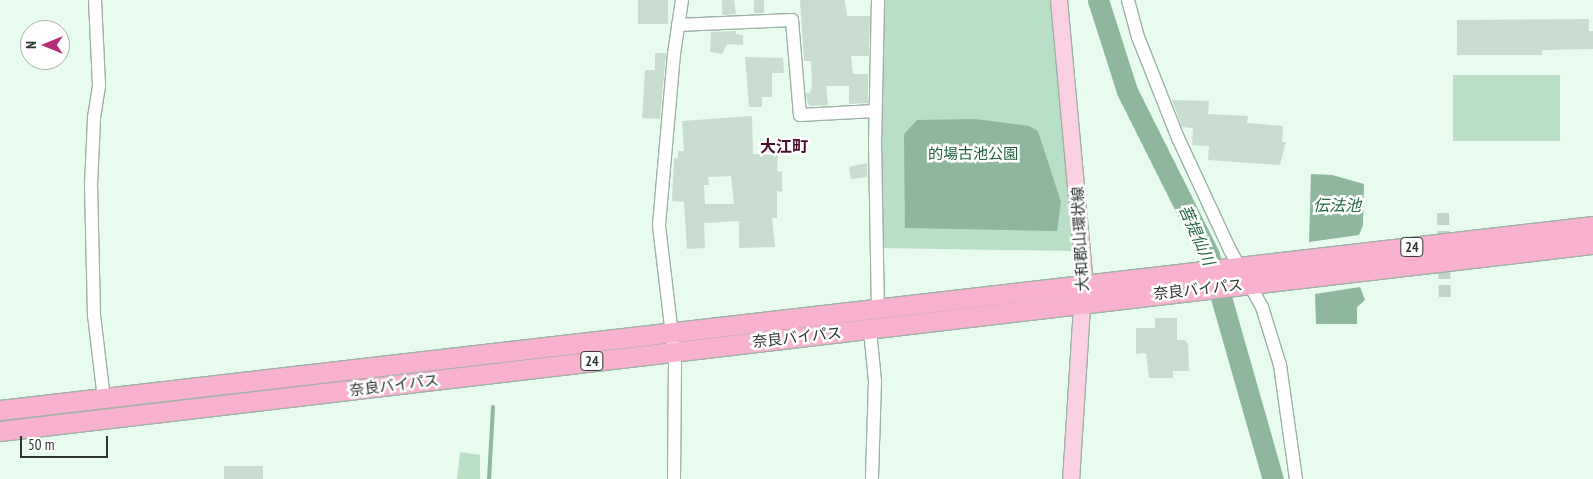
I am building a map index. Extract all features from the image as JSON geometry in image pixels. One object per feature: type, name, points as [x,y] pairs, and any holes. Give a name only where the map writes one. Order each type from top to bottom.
[{"type":"highway","name":"奈良バイパス","points":[[1240,276],[1593,226]]},
{"type":"highway","name":"奈良バイパス","points":[[0,410],[672,342],[870,330],[1083,294],[1182,281],[1593,244]]},
{"type":"highway","name":"奈良バイパス","points":[[0,431],[672,342],[878,310],[1083,294]]},
{"type":"main road","name":"大和郡山環状線","points":[[1059,0],[1080,206],[1083,294],[1071,479]]},
{"type":"street","points":[[95,0],[99,86],[94,119],[91,184],[94,315],[104,399]]},
{"type":"street","points":[[674,479],[672,342],[659,225],[682,0]]},
{"type":"street","points":[[878,0],[875,111],[878,310]]},
{"type":"street","points":[[1128,0],[1138,37],[1178,138],[1240,276],[1262,307],[1280,365],[1296,479]]},
{"type":"street","points":[[678,25],[792,20],[800,115],[875,111]]},
{"type":"street","points":[[870,330],[875,381],[872,479]]},
{"type":"green space","name":"的場古池公園","points":[[882,0],[1050,0],[1075,207],[1072,251],[881,248]]},
{"type":"green space","points":[[1453,75],[1560,75],[1560,141],[1453,141]]},
{"type":"green space","points":[[460,452],[480,455],[480,479],[457,479]]},
{"type":"water","points":[[975,119],[1029,126],[1038,131],[1061,202],[1057,231],[905,228],[904,134],[917,120]]},
{"type":"water","name":"伝法池","points":[[1311,174],[1332,175],[1364,184],[1363,225],[1359,235],[1309,242]]},
{"type":"water","points":[[1360,287],[1365,300],[1357,307],[1357,324],[1316,324],[1315,294]]},
{"type":"building","points":[[638,0],[668,0],[668,24],[638,24]]},
{"type":"building","points":[[722,0],[734,0],[736,14],[722,15]]},
{"type":"building","points":[[754,0],[764,0],[764,13],[754,13]]},
{"type":"building","points":[[800,0],[845,0],[847,16],[870,16],[869,56],[851,56],[853,74],[868,74],[868,103],[849,104],[849,86],[826,86],[828,105],[810,106],[807,102],[806,93],[810,93],[812,86],[811,61],[804,61]]},
{"type":"building","points":[[1589,19],[1589,31],[1593,31],[1593,49],[1542,50],[1542,55],[1457,55],[1457,20]]},
{"type":"building","points":[[736,31],[736,34],[743,35],[743,45],[727,44],[722,54],[710,52],[711,32]]},
{"type":"building","points":[[655,53],[666,53],[660,119],[642,118],[645,70],[655,70]]},
{"type":"building","points":[[745,57],[783,58],[784,73],[772,73],[772,97],[762,97],[762,107],[749,107]]},
{"type":"building","points":[[1172,100],[1209,101],[1208,114],[1248,116],[1247,123],[1283,126],[1282,142],[1286,142],[1280,165],[1208,160],[1209,146],[1192,145],[1193,128],[1182,127]]},
{"type":"building","points":[[752,116],[753,154],[778,155],[777,171],[782,172],[782,192],[777,191],[777,218],[772,218],[775,247],[739,248],[739,221],[704,223],[705,248],[687,249],[684,202],[672,201],[674,158],[678,158],[678,151],[684,151],[682,121]],"holes":[[[731,176],[734,204],[705,204],[704,185],[709,185],[708,177]]]},
{"type":"building","points":[[867,163],[867,177],[851,179],[849,167]]},
{"type":"building","points":[[1155,318],[1177,318],[1177,340],[1185,340],[1188,344],[1189,371],[1173,371],[1173,378],[1149,378],[1146,353],[1136,354],[1136,328],[1155,328]]},
{"type":"building","points":[[224,466],[263,466],[263,479],[224,479]]},
{"type":"waterway","name":"菩提仙川","points":[[1098,0],[1127,91],[1209,255],[1273,479]]},
{"type":"waterway","points":[[489,479],[493,407]]},
{"type":"tunnel","points":[[1443,213],[1445,300]]},
{"type":"district","name":"大江町","points":[[784,146]]}]
